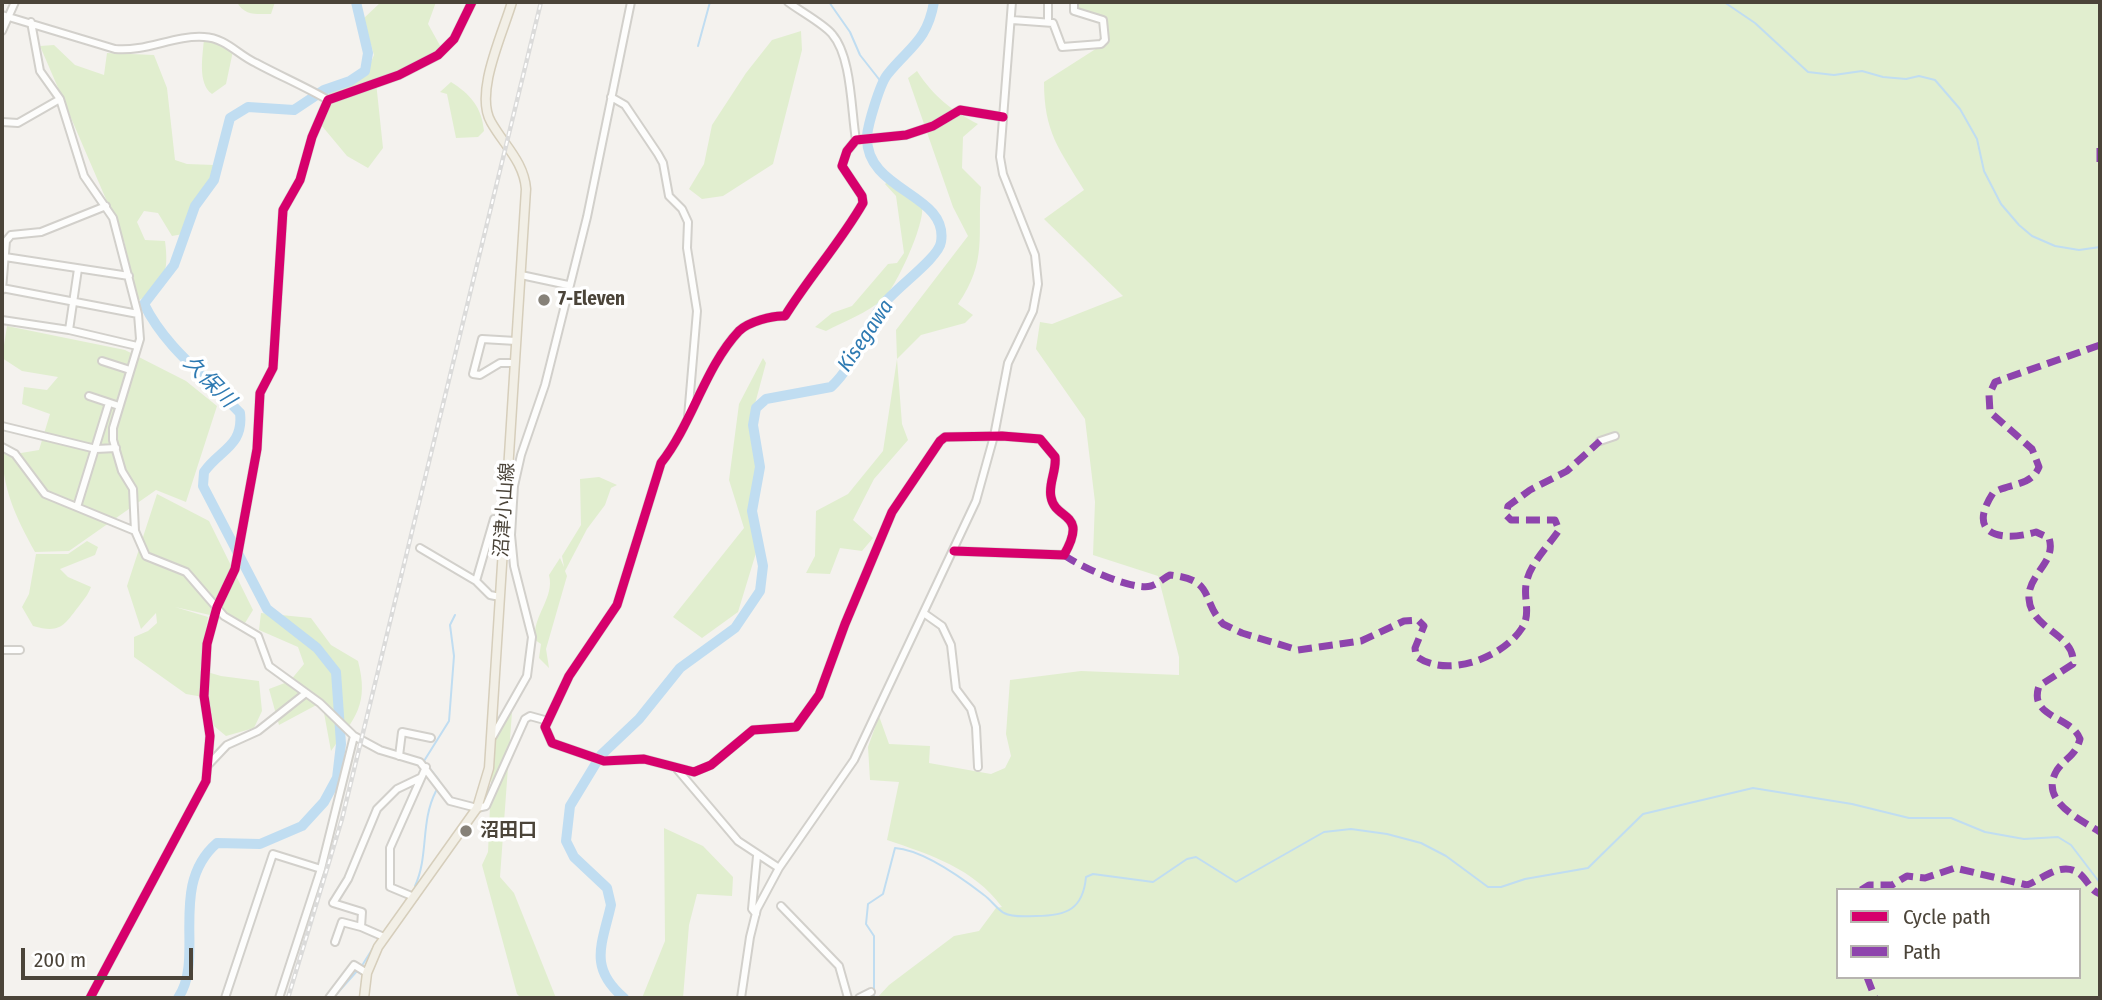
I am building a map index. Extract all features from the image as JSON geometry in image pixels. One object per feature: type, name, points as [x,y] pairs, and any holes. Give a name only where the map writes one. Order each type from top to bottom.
[{"type":"main road","name":"沼津小山線","points":[[364,998],[367,973],[384,937],[477,808],[489,768],[500,597],[511,485],[516,341],[526,182],[519,163],[487,114],[485,100],[512,2]]},
{"type":"street","points":[[2,32],[5,16],[15,2]]},
{"type":"street","points":[[327,99],[399,75],[438,55],[453,39],[472,2]]},
{"type":"street","points":[[490,742],[527,676],[532,637],[514,566],[511,485],[545,385],[587,217],[631,2]]},
{"type":"street","points":[[788,2],[832,33],[841,50],[848,75],[858,140]]},
{"type":"street","points":[[741,998],[756,914],[779,869],[854,760],[976,501],[994,436],[1008,363],[1033,311],[1038,284],[1035,255],[1003,174],[1000,157],[1012,2]]},
{"type":"street","points":[[1048,2],[1048,22]]},
{"type":"street","points":[[1012,20],[1053,23],[1062,47],[1101,44],[1105,40],[1103,20],[1074,11],[1074,2]]},
{"type":"street","points":[[5,16],[32,22],[95,45],[123,50],[206,37],[228,44],[253,62],[327,99]]},
{"type":"street","points":[[32,22],[40,71],[60,99],[84,176],[106,206],[117,230],[138,314],[141,330],[113,428],[122,471],[133,489],[135,531],[146,556],[186,572],[224,616],[258,636],[269,666],[306,693],[351,733],[380,750],[426,767],[450,801],[477,808],[486,806],[525,719],[530,716],[548,721]]},
{"type":"street","points":[[611,97],[625,105],[663,163],[670,196],[682,209],[688,222],[687,248],[697,311],[688,420]]},
{"type":"street","points":[[2,122],[18,123],[60,99]]},
{"type":"street","points":[[90,998],[206,782],[210,736],[204,696],[207,644],[216,607],[235,569],[259,434],[260,393],[273,368],[283,210],[300,180],[312,137],[327,99]]},
{"type":"street","points":[[954,551],[1064,555],[1070,544],[1073,528],[1070,517],[1054,505],[1050,495],[1056,463],[1052,451],[1040,439],[945,437],[899,499],[845,624],[819,695],[800,724],[793,728],[753,730],[704,770],[677,769],[644,759],[604,761],[552,743],[545,733],[569,676],[617,605],[661,463],[676,445],[739,332],[776,315],[785,316],[863,203],[862,196],[842,166],[845,155],[858,140],[906,135],[933,126],[960,110],[1003,117]]},
{"type":"street","points":[[106,206],[41,232],[11,235],[6,241],[2,289],[138,314]]},
{"type":"street","points":[[5,257],[129,276]]},
{"type":"street","points":[[69,330],[78,269]]},
{"type":"street","points":[[521,275],[568,285]]},
{"type":"street","points":[[2,320],[69,330],[137,346]]},
{"type":"street","points":[[515,363],[500,363],[480,375],[473,374],[482,339],[516,341]]},
{"type":"street","points":[[102,361],[130,370]]},
{"type":"street","points":[[89,396],[119,406]]},
{"type":"street","points":[[77,507],[109,403]]},
{"type":"street","points":[[2,426],[95,449],[117,449]]},
{"type":"street","points":[[1600,441],[1615,436]]},
{"type":"street","points":[[2,447],[15,454],[45,494],[135,531]]},
{"type":"street","points":[[476,580],[494,519]]},
{"type":"street","points":[[420,548],[476,580],[490,595],[500,597]]},
{"type":"street","points":[[925,614],[942,626],[951,645],[956,689],[971,709],[976,727],[978,767]]},
{"type":"street","points":[[2,650],[20,650]]},
{"type":"street","points":[[208,765],[227,745],[258,731],[306,693]]},
{"type":"street","points":[[399,755],[402,732],[431,738]]},
{"type":"street","points":[[279,998],[321,869],[351,733]]},
{"type":"street","points":[[414,897],[390,887],[390,848],[426,767]]},
{"type":"street","points":[[677,769],[738,841],[779,869]]},
{"type":"street","points":[[361,927],[362,912],[333,903],[334,898],[348,879],[377,808],[397,789],[419,778]]},
{"type":"street","points":[[225,998],[273,854],[321,869]]},
{"type":"street","points":[[756,914],[752,909],[757,856]]},
{"type":"street","points":[[781,906],[839,966],[848,998]]},
{"type":"street","points":[[335,942],[342,922],[384,937]]},
{"type":"street","points":[[330,998],[355,965],[367,973]]},
{"type":"street","points":[[859,998],[871,992]]},
{"type":"green space","points":[[237,2],[275,2],[271,14],[261,14],[243,10]]},
{"type":"green space","points":[[381,2],[436,2],[428,24],[443,51],[376,82],[383,148],[368,168],[347,156],[322,126],[329,92],[368,69],[374,55],[363,19]]},
{"type":"green space","points":[[1075,2],[2100,2],[2100,998],[877,998],[889,985],[954,936],[979,931],[996,908],[1002,907],[978,882],[950,864],[887,840],[899,782],[870,780],[868,747],[879,716],[889,744],[930,746],[929,763],[991,774],[1005,768],[1011,756],[1006,734],[1010,680],[1081,671],[1179,675],[1179,657],[1158,576],[1093,555],[1095,502],[1085,419],[1036,349],[1040,322],[1052,324],[1123,296],[1044,219],[1084,190],[1067,163],[1050,127],[1044,82],[1105,43],[1103,20],[1074,11]]},
{"type":"green space","points":[[801,31],[802,50],[773,164],[723,196],[702,199],[689,189],[704,164],[712,125],[746,73],[772,40]]},
{"type":"green space","points":[[204,38],[217,39],[233,51],[226,84],[212,94],[204,83],[203,76]]},
{"type":"green space","points":[[54,45],[75,65],[104,75],[107,53],[154,55],[167,88],[175,160],[187,164],[214,165],[216,174],[183,234],[172,236],[158,213],[144,211],[137,222],[145,240],[165,241],[166,261],[159,283],[138,301],[124,241],[40,46]]},
{"type":"green space","points":[[917,71],[944,102],[978,124],[963,137],[962,168],[981,187],[979,247],[974,274],[958,304],[973,315],[965,323],[921,335],[897,359],[896,330],[968,236],[953,207],[908,78]]},
{"type":"green space","points":[[451,82],[464,91],[478,108],[484,131],[478,137],[456,138],[447,94],[440,92]]},
{"type":"green space","points":[[890,180],[914,195],[922,207],[919,227],[902,270],[889,293],[870,308],[826,331],[815,327],[832,313],[852,306],[888,264],[897,263],[904,253],[896,196],[885,184]]},
{"type":"green space","points":[[7,326],[125,350],[186,381],[217,406],[186,502],[156,490],[69,551],[35,552],[21,526],[7,489],[2,446],[15,454],[39,450],[50,414],[22,404],[24,387],[47,390],[58,377],[22,371],[2,358]]},
{"type":"green space","points":[[763,358],[766,363],[749,426],[756,466],[753,504],[759,543],[738,612],[702,638],[673,617],[744,528],[729,480],[739,404]]},
{"type":"green space","points":[[897,359],[902,424],[908,440],[874,479],[853,520],[873,538],[862,551],[840,548],[830,574],[806,573],[815,556],[816,511],[848,494],[883,451]]},
{"type":"green space","points":[[599,477],[617,485],[611,488],[605,505],[587,529],[565,571],[567,576],[546,649],[549,668],[539,658],[541,644],[535,640],[535,631],[549,591],[549,575],[560,558],[564,567],[562,556],[581,525],[580,479]]},
{"type":"green space","points":[[157,494],[209,521],[253,610],[245,623],[175,607],[208,617],[200,670],[259,681],[262,711],[254,728],[226,736],[214,726],[209,698],[186,694],[134,657],[134,637],[148,631],[157,623],[156,613],[141,629],[127,586]]},
{"type":"green space","points":[[87,541],[98,547],[95,555],[60,569],[68,577],[91,587],[87,595],[61,626],[50,629],[33,626],[22,607],[29,594],[36,554],[68,554]]},
{"type":"green space","points":[[261,613],[311,618],[331,645],[358,661],[362,688],[358,709],[331,751],[322,702],[279,725],[269,689],[290,681],[304,664],[298,647],[259,630]]},
{"type":"green space","points":[[512,712],[500,877],[514,893],[556,998],[521,998],[517,994],[482,865],[488,852],[493,737]]},
{"type":"green space","points":[[664,828],[703,846],[733,877],[732,896],[697,894],[689,925],[683,998],[642,998],[665,941]]},
{"type":"waterway","name":"久保川","points":[[178,998],[186,982],[190,900],[202,860],[217,843],[260,844],[302,826],[324,802],[337,778],[341,744],[336,672],[317,648],[267,609],[203,486],[204,472],[229,447],[238,433],[240,413],[175,349],[144,304],[174,265],[195,206],[214,180],[230,118],[248,107],[294,110],[324,90],[350,81],[365,71],[368,53],[356,2]]},
{"type":"waterway","points":[[698,46],[710,2]]},
{"type":"waterway","points":[[829,2],[850,32],[860,55],[882,83]]},
{"type":"waterway","name":"Kisegawa","points":[[624,998],[613,987],[602,965],[602,944],[611,905],[607,888],[574,857],[566,841],[570,806],[601,755],[639,719],[680,668],[735,628],[760,591],[763,566],[752,511],[760,467],[753,425],[756,408],[766,399],[831,387],[846,369],[881,307],[938,249],[941,242],[940,226],[933,213],[879,169],[870,155],[867,136],[884,80],[922,35],[934,2]]},
{"type":"waterway","points":[[1724,2],[1755,23],[1808,72],[1834,75],[1862,71],[1883,77],[1906,79],[1919,76],[1935,80],[1960,109],[1977,139],[1984,171],[2001,204],[2019,225],[2032,236],[2055,246],[2079,250],[2100,247]]},
{"type":"waterway","points":[[439,780],[424,761],[449,721],[454,656],[450,625],[455,615]]},
{"type":"waterway","points":[[874,998],[874,936],[866,924],[868,904],[883,894],[895,848],[918,854],[942,866],[984,895],[1001,911],[1016,916],[1047,916],[1065,912],[1077,903],[1086,877],[1093,874],[1153,882],[1187,859],[1196,857],[1236,882],[1324,832],[1351,829],[1387,834],[1421,843],[1446,856],[1488,887],[1501,887],[1525,879],[1588,868],[1643,814],[1753,788],[1852,804],[1909,818],[1951,818],[1985,832],[2024,839],[2058,837],[2071,845],[2100,883]]},
{"type":"waterway","points":[[415,886],[422,863],[428,815],[436,791]]},
{"type":"waterway","points":[[394,918],[405,903]]},
{"type":"waterway","points":[[363,964],[378,940]]},
{"type":"waterway","points":[[333,998],[357,971]]},
{"type":"railway","points":[[288,998],[342,819],[541,2]]},
{"type":"marked path","points":[[2100,148],[2100,167]]},
{"type":"marked path","points":[[2100,345],[1995,382],[1989,395],[1990,412],[2032,449],[2039,467],[2031,478],[1993,493],[1985,507],[1983,519],[1986,527],[2001,535],[2036,532],[2049,538],[2049,555],[2032,582],[2029,599],[2037,618],[2068,646],[2073,664],[2039,686],[2037,697],[2045,711],[2069,726],[2080,739],[2073,753],[2057,770],[2053,791],[2064,808],[2100,832]]},
{"type":"marked path","points":[[1064,555],[1093,571],[1132,585],[1151,586],[1170,575],[1194,581],[1201,586],[1223,624],[1242,633],[1298,650],[1361,641],[1404,621],[1418,620],[1424,626],[1415,648],[1416,656],[1428,663],[1443,666],[1473,662],[1502,648],[1522,628],[1526,617],[1526,586],[1529,574],[1559,530],[1555,520],[1511,520],[1506,515],[1508,506],[1530,490],[1567,471],[1600,441]]},
{"type":"marked path","points":[[1864,888],[1869,885],[1892,885],[1907,876],[1925,878],[1955,868],[2027,885],[2053,872],[2066,869],[2080,874],[2100,894]]},
{"type":"marked path","points":[[1868,979],[1875,998]]},
{"type":"cycle path","points":[[90,998],[206,781],[210,736],[204,696],[207,644],[217,607],[235,569],[257,449],[260,393],[273,368],[283,210],[300,180],[312,137],[328,100],[399,75],[438,55],[454,39],[472,2]]},
{"type":"cycle path","points":[[954,551],[1064,555],[1071,541],[1072,524],[1054,505],[1050,492],[1055,457],[1040,439],[1002,436],[945,437],[940,441],[892,512],[845,624],[819,695],[796,727],[753,730],[711,765],[694,772],[644,759],[604,761],[552,743],[545,727],[569,676],[617,605],[661,463],[672,448],[717,361],[743,328],[761,320],[785,316],[863,203],[862,196],[842,166],[847,151],[856,140],[906,135],[933,126],[960,110],[1003,117]]},
{"type":"place","name":"7-Eleven","points":[[544,300]]},
{"type":"place","name":"沼田口","points":[[466,831]]}]
